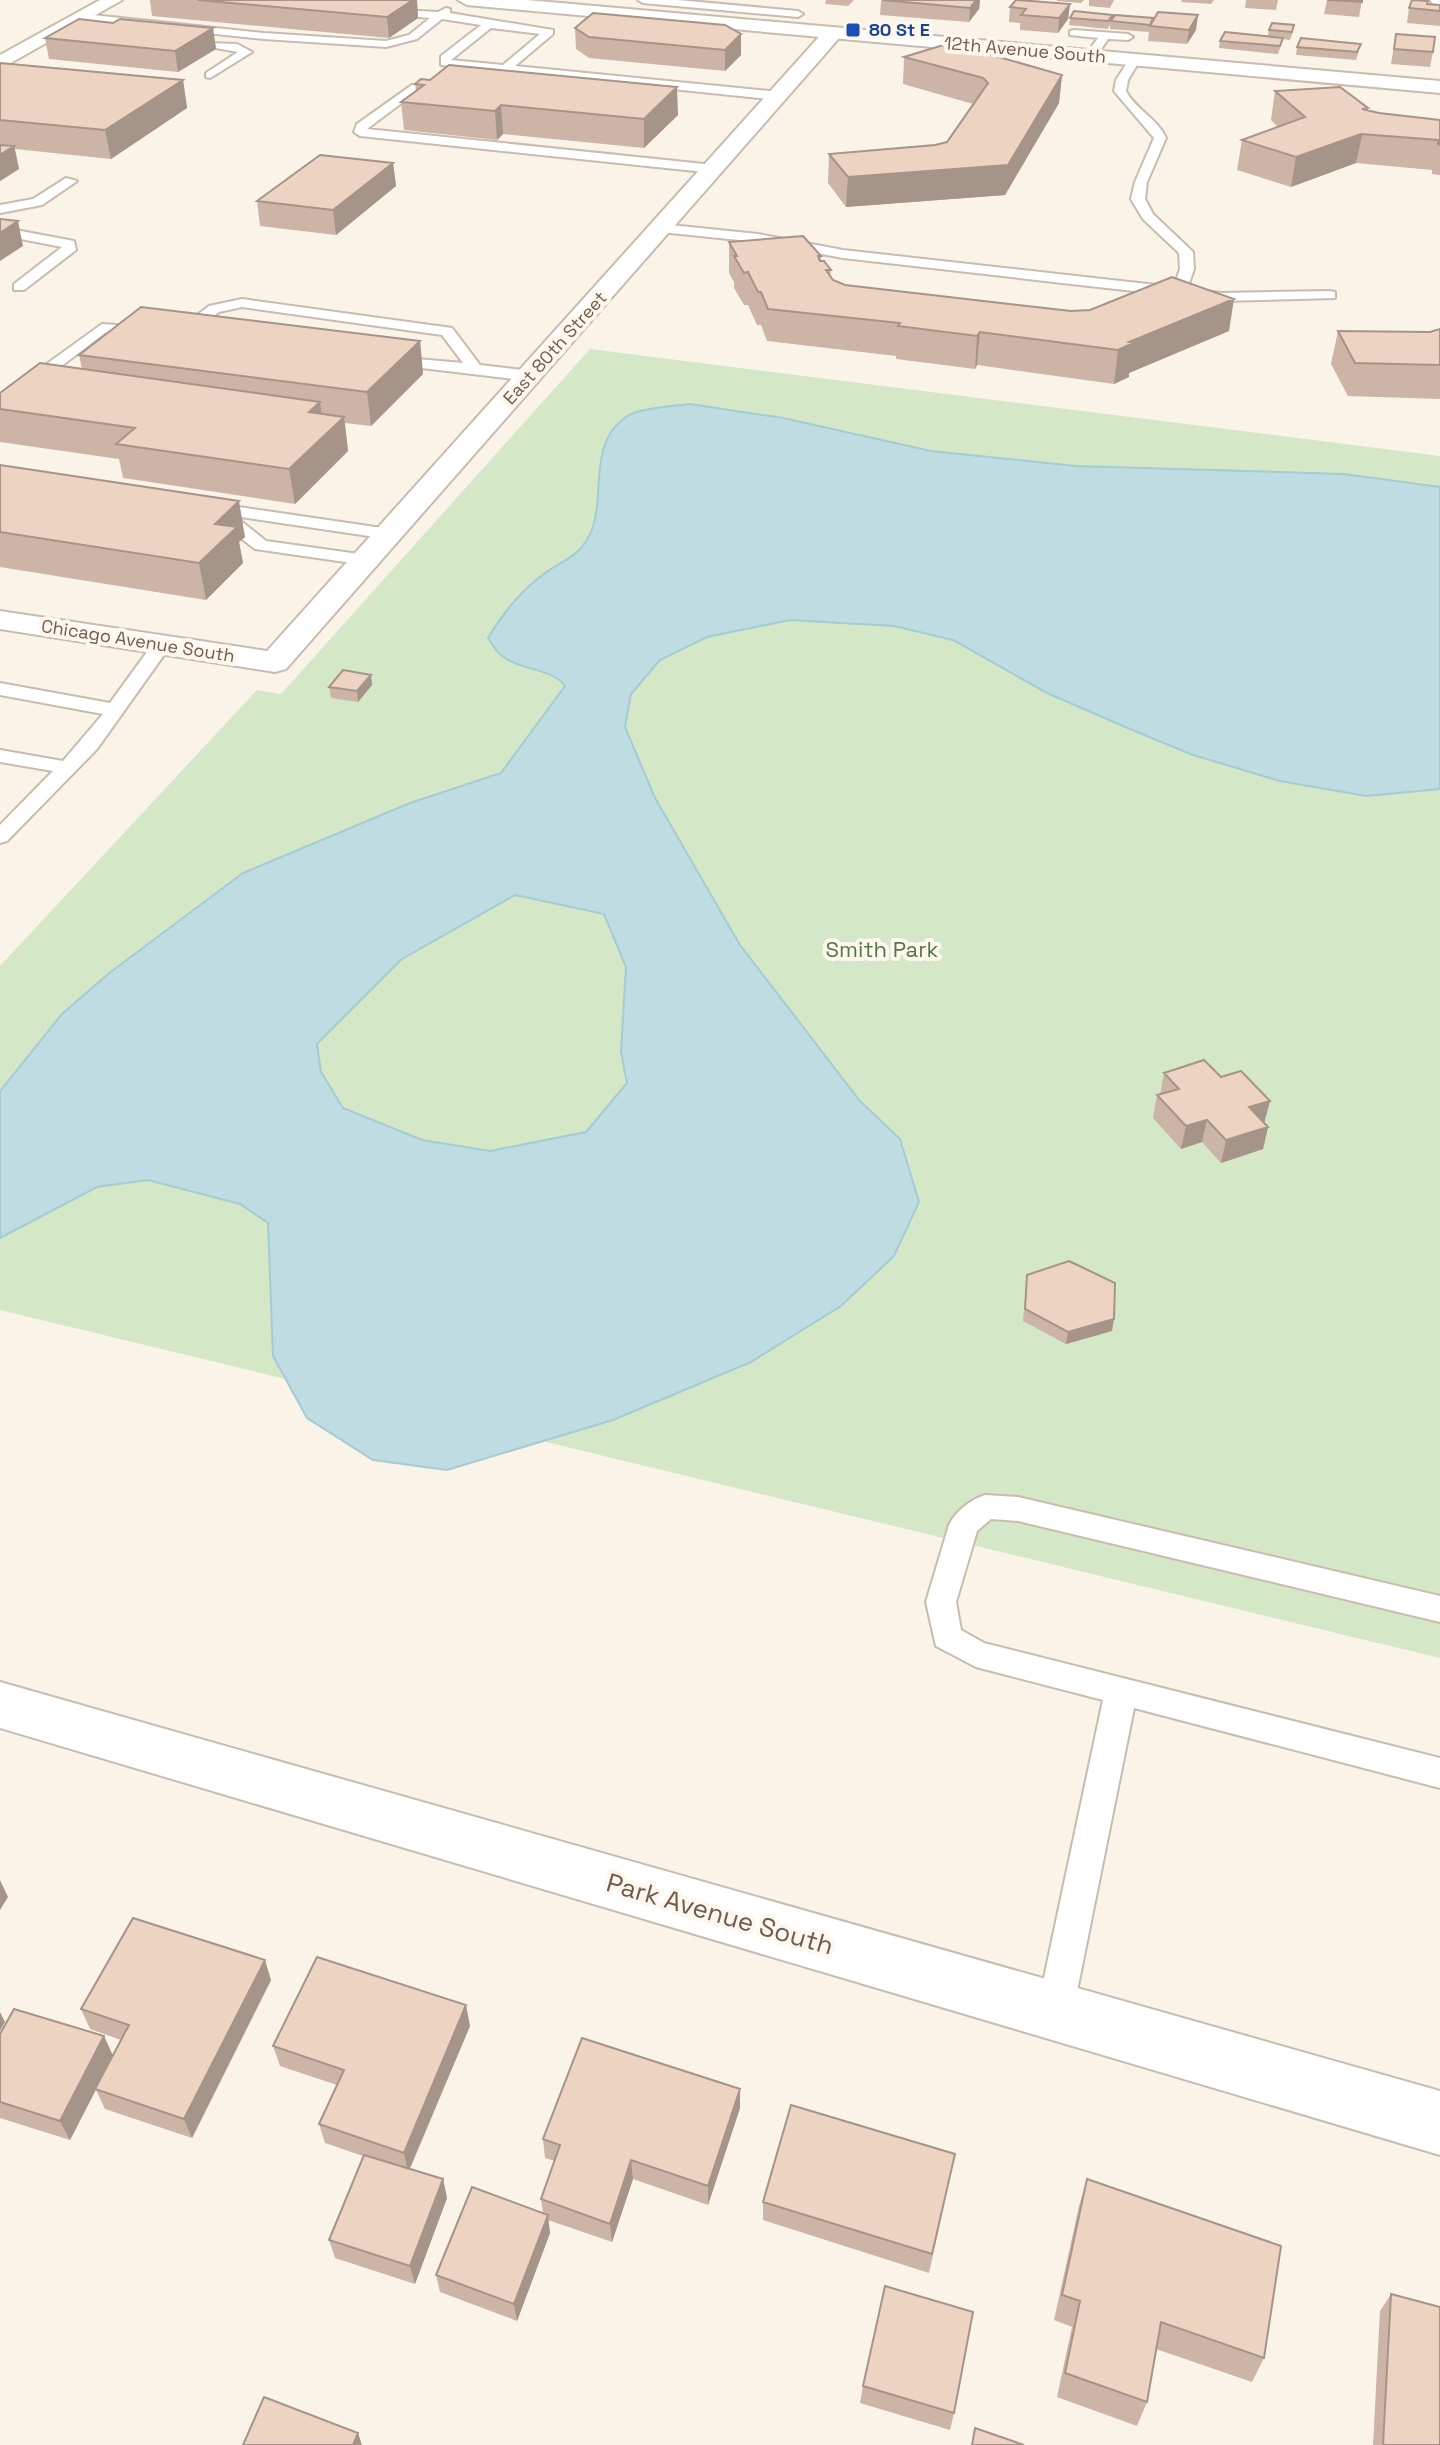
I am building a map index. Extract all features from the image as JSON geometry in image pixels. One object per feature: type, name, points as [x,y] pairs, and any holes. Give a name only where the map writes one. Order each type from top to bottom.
[{"type":"street","points":[[1,72],[113,0]]},
{"type":"street","name":"12th Avenue South","points":[[467,0],[795,16],[833,33],[1440,87]]},
{"type":"street","name":"East 80th Street","points":[[275,662],[833,33]]},
{"type":"street","name":"Chicago Avenue South","points":[[0,620],[275,662]]},
{"type":"street","name":"Park Avenue South","points":[[0,1705],[1440,2123]]},
{"type":"lane","points":[[73,26],[126,23],[386,44],[413,37],[457,0]]},
{"type":"lane","points":[[643,0],[795,16]]},
{"type":"lane","points":[[366,9],[470,18],[489,24],[549,32],[505,69]]},
{"type":"lane","points":[[126,23],[148,11]]},
{"type":"lane","points":[[489,24],[445,58],[445,63],[779,96]]},
{"type":"lane","points":[[1074,33],[1128,37]]},
{"type":"lane","points":[[1091,56],[1105,35]]},
{"type":"lane","points":[[205,44],[237,47],[246,52],[210,75]]},
{"type":"lane","points":[[1134,60],[1122,80],[1120,91],[1123,99],[1149,120],[1160,138],[1141,182],[1138,199],[1148,216],[1186,252],[1187,269],[1179,292]]},
{"type":"lane","points":[[466,86],[429,84],[416,87],[361,127],[360,132],[714,169]]},
{"type":"lane","points":[[0,209],[37,202],[71,181]]},
{"type":"lane","points":[[661,228],[748,237],[855,256],[1179,292],[1237,297],[1330,295]]},
{"type":"lane","points":[[0,231],[69,244],[69,250],[19,287]]},
{"type":"lane","points":[[179,334],[214,309],[242,303],[447,331],[475,369]]},
{"type":"lane","points":[[42,374],[102,328],[210,338]]},
{"type":"lane","points":[[366,356],[531,376]]},
{"type":"lane","points":[[187,504],[389,534]]},
{"type":"lane","points":[[234,511],[232,523],[261,545],[366,560]]},
{"type":"lane","points":[[0,837],[90,745],[162,645]]},
{"type":"lane","points":[[0,689],[115,710]]},
{"type":"lane","points":[[0,756],[68,768]]},
{"type":"lane","points":[[1440,1609],[1018,1509],[985,1507],[964,1525],[941,1602],[947,1637],[976,1654],[1440,1773]]},
{"type":"lane","points":[[1055,2011],[1121,1691]]},
{"type":"green space","name":"Smith Park","points":[[590,349],[1440,456],[1440,1658],[0,1310],[0,966],[257,690],[281,694]]},
{"type":"water","points":[[690,404],[783,418],[931,451],[1075,466],[1344,474],[1440,487],[1440,789],[1366,796],[1280,781],[1193,755],[1130,729],[1047,693],[953,640],[894,626],[790,620],[707,637],[660,660],[631,694],[625,727],[655,798],[740,945],[860,1101],[900,1139],[919,1202],[894,1256],[841,1306],[751,1362],[613,1420],[447,1470],[373,1460],[307,1418],[273,1356],[268,1223],[240,1204],[148,1180],[97,1187],[0,1238],[0,1091],[62,1014],[108,974],[243,873],[410,803],[501,773],[565,686],[551,675],[507,659],[488,638],[520,594],[576,553],[590,534],[605,444],[614,428],[634,413]],"holes":[[[515,895],[604,914],[626,967],[621,1052],[627,1083],[586,1132],[490,1151],[422,1140],[343,1108],[321,1072],[317,1044],[402,959]]]},
{"type":"building","points":[[198,0],[413,0],[387,17]]},
{"type":"building","points":[[882,0],[976,0],[970,8]]},
{"type":"building","points":[[1016,0],[1070,4],[1059,18],[1021,15],[1026,9],[1010,7]]},
{"type":"building","points":[[1412,0],[1440,5],[1440,11],[1409,8]]},
{"type":"building","points":[[1074,11],[1113,15],[1108,21],[1070,18]]},
{"type":"building","points":[[1158,12],[1198,15],[1189,30],[1150,26]]},
{"type":"building","points":[[593,13],[725,25],[741,34],[725,50],[589,37],[575,28]]},
{"type":"building","points":[[1115,15],[1153,18],[1150,25],[1111,21]]},
{"type":"building","points":[[79,19],[113,23],[120,19],[213,28],[175,51],[45,38]]},
{"type":"building","points":[[1272,23],[1294,25],[1292,32],[1269,30]]},
{"type":"building","points":[[1225,32],[1283,38],[1280,46],[1220,41]]},
{"type":"building","points":[[1396,34],[1435,37],[1433,52],[1394,49]]},
{"type":"building","points":[[1301,38],[1361,44],[1357,52],[1297,47]]},
{"type":"building","points":[[950,43],[1062,75],[1008,165],[848,177],[829,154],[947,142],[988,83],[983,78],[904,57]]},
{"type":"building","points":[[0,63],[183,80],[105,130],[0,120]]},
{"type":"building","points":[[449,65],[677,87],[644,119],[501,105],[495,111],[401,102],[424,85],[415,84],[421,79],[430,80]]},
{"type":"building","points":[[1340,87],[1368,108],[1362,109],[1440,120],[1440,145],[1438,140],[1361,134],[1296,157],[1242,140],[1305,117],[1275,91]]},
{"type":"building","points":[[0,145],[14,146],[0,155]]},
{"type":"building","points":[[320,155],[393,163],[333,210],[257,201]]},
{"type":"building","points":[[0,219],[18,221],[0,233]]},
{"type":"building","points":[[803,236],[821,256],[818,256],[820,261],[824,261],[831,270],[826,270],[833,280],[845,285],[1071,311],[1090,310],[1172,277],[1234,299],[1129,342],[1133,343],[1118,350],[980,332],[977,336],[898,326],[900,323],[768,309],[761,292],[758,292],[748,272],[744,273],[734,256],[737,256],[729,242]]},
{"type":"building","points":[[141,307],[420,341],[367,392],[79,355]]},
{"type":"building","points":[[1440,329],[1440,365],[1355,363],[1338,331],[1430,332]]},
{"type":"building","points":[[40,363],[320,402],[309,412],[344,417],[289,469],[116,444],[135,428],[0,409],[0,393]]},
{"type":"building","points":[[0,465],[239,501],[215,524],[237,527],[199,563],[0,532]]},
{"type":"building","points":[[343,670],[371,675],[357,691],[329,687]]},
{"type":"building","points":[[1204,1060],[1221,1077],[1241,1071],[1270,1101],[1249,1107],[1268,1127],[1226,1140],[1207,1120],[1186,1126],[1157,1095],[1179,1089],[1164,1073]]},
{"type":"building","points":[[1069,1261],[1115,1283],[1114,1319],[1068,1332],[1025,1309],[1027,1275]]},
{"type":"building","points":[[133,1918],[265,1960],[184,2119],[95,2089],[129,2025],[81,2009]]},
{"type":"building","points":[[317,1957],[466,2005],[404,2153],[319,2124],[344,2070],[273,2046]]},
{"type":"building","points":[[14,2009],[104,2036],[60,2121],[0,2102],[0,2034]]},
{"type":"building","points":[[582,2038],[740,2089],[708,2186],[631,2160],[610,2224],[541,2199],[560,2145],[543,2139]]},
{"type":"building","points":[[791,2105],[955,2154],[932,2254],[763,2202]]},
{"type":"building","points":[[364,2155],[443,2179],[410,2266],[329,2240]]},
{"type":"building","points":[[1087,2179],[1281,2246],[1264,2358],[1161,2322],[1147,2402],[1065,2373],[1080,2301],[1062,2295]]},
{"type":"building","points":[[472,2187],[548,2215],[514,2304],[436,2275]]},
{"type":"building","points":[[885,2286],[973,2312],[954,2413],[863,2386]]},
{"type":"building","points":[[1391,2294],[1440,2307],[1440,2445],[1383,2445]]},
{"type":"building","points":[[264,2397],[358,2433],[353,2445],[243,2445]]},
{"type":"building","points":[[975,2428],[1024,2445],[972,2445]]},
{"type":"place","name":"80 St E","points":[[853,30]]}]
